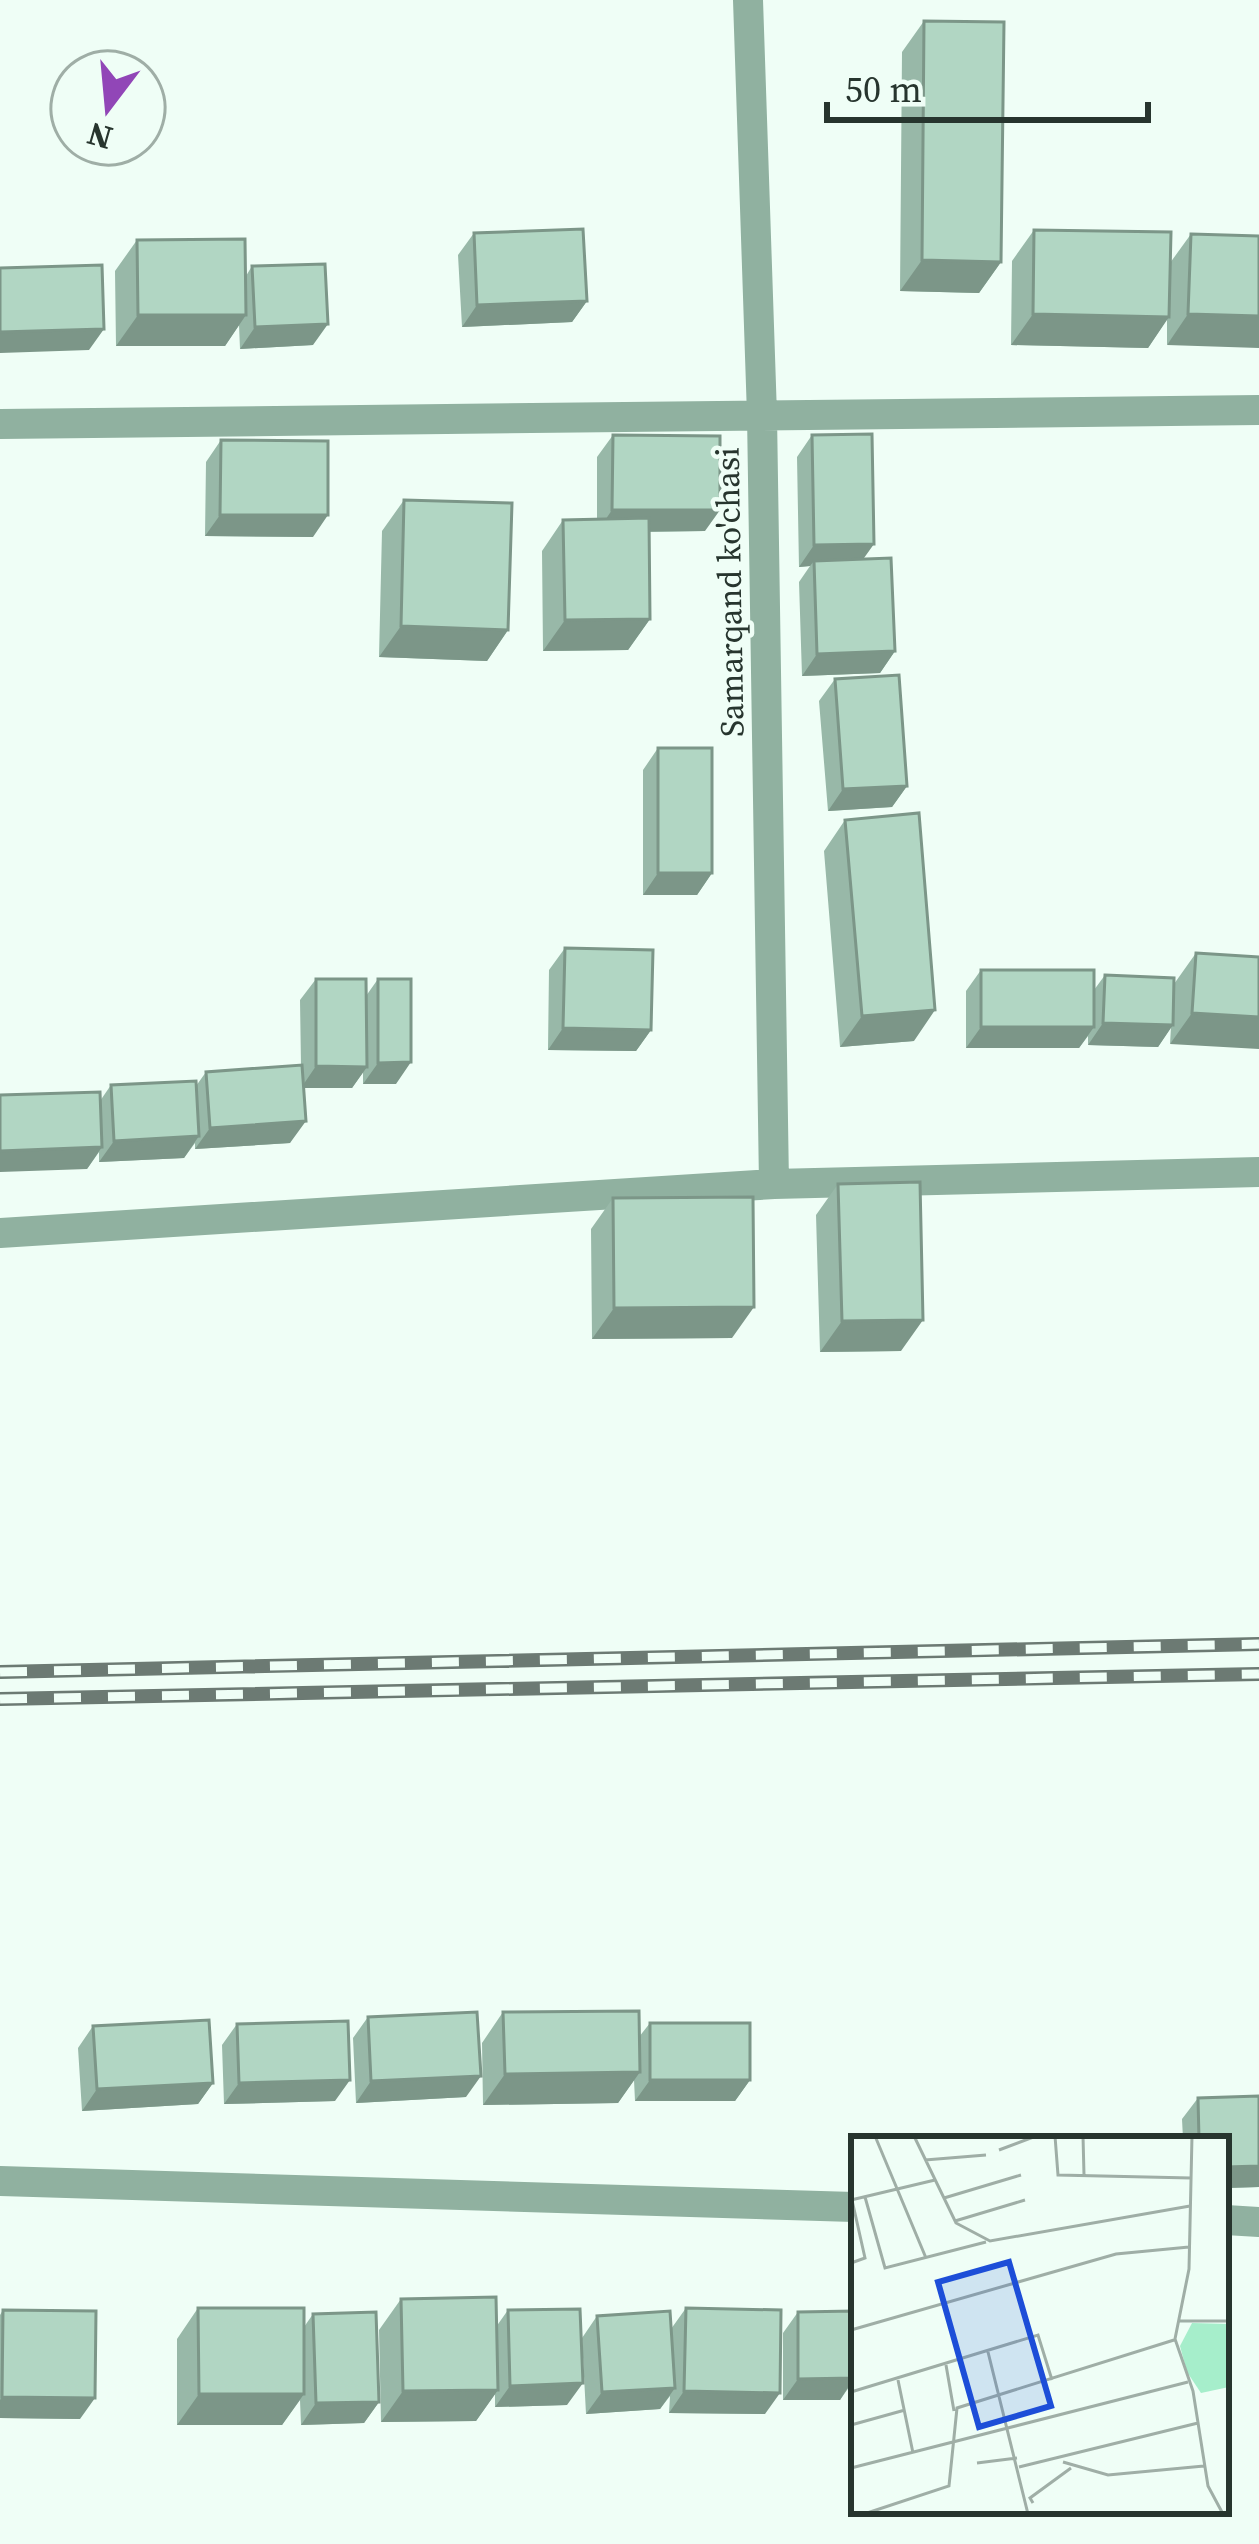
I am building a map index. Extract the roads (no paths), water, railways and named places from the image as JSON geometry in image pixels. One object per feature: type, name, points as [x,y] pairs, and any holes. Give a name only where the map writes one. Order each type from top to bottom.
[{"type":"street","name":"Samarqand ko'chasi","points":[[748,0],[762,416],[774,1184]]},
{"type":"street","points":[[0,424],[1259,410]]},
{"type":"street","points":[[0,1233],[774,1184],[1259,1172]]},
{"type":"street","points":[[0,2181],[851,2206]]},
{"type":"street","points":[[1229,2220],[1259,2222]]},
{"type":"railway","points":[[0,1672],[1259,1644]]},
{"type":"railway","points":[[0,1699],[1259,1674]]}]
